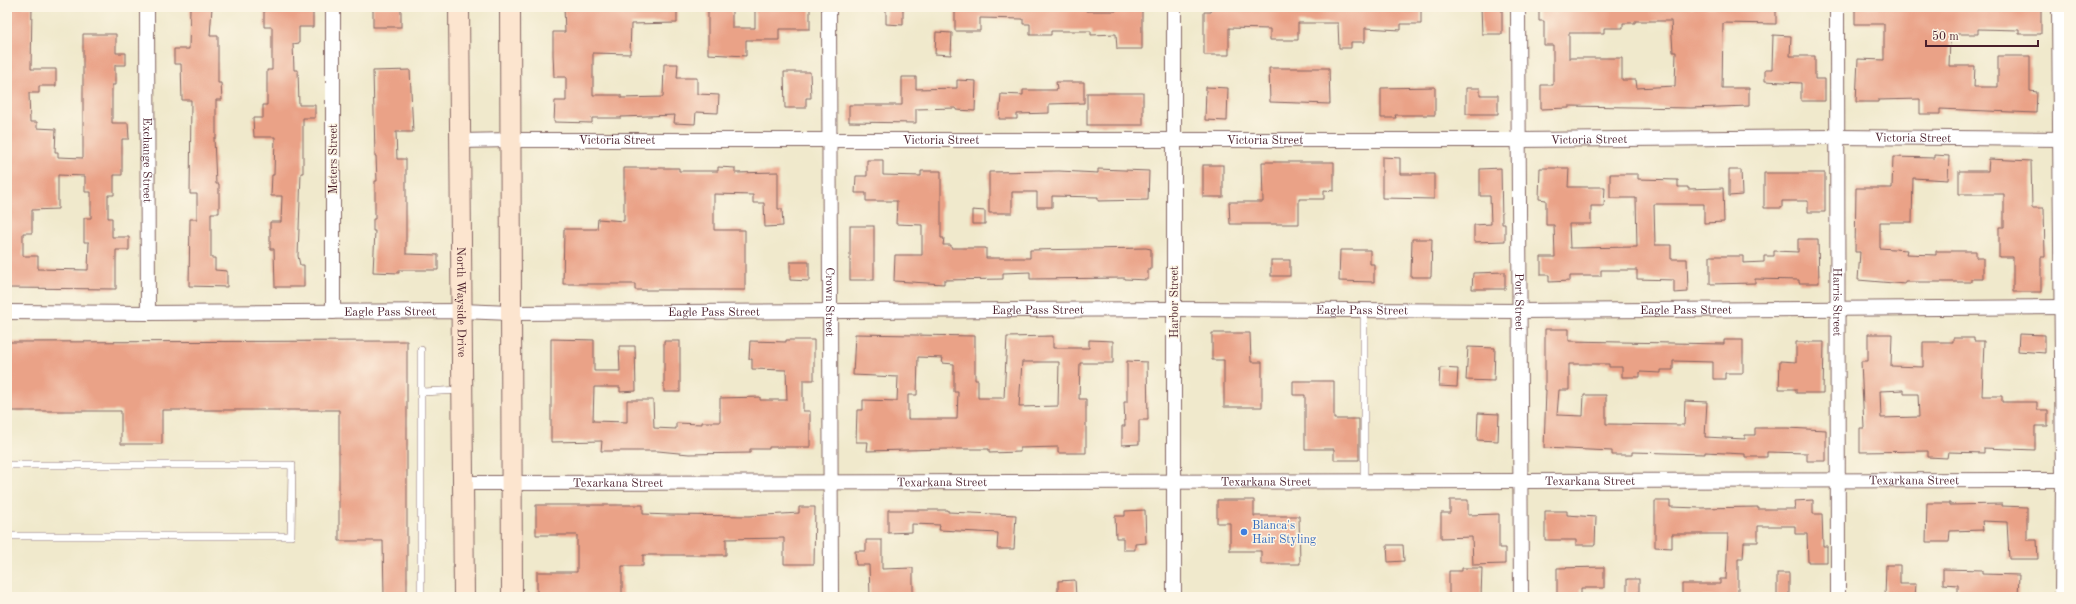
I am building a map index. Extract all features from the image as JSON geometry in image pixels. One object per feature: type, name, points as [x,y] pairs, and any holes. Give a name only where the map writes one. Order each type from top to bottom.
[{"type":"main road","name":"North Wayside Drive","points":[[459,7],[464,597]]},
{"type":"main road","points":[[510,7],[512,597]]},
{"type":"street","name":"Exchange Street","points":[[147,7],[148,313]]},
{"type":"street","name":"Meters Street","points":[[333,7],[333,312]]},
{"type":"street","name":"Crown Street","points":[[829,7],[832,482],[831,597]]},
{"type":"street","name":"Harbor Street","points":[[1174,7],[1173,140],[1176,481],[1174,597]]},
{"type":"street","name":"Port Street","points":[[1518,7],[1520,140],[1521,597]]},
{"type":"street","name":"Harris Street","points":[[1837,7],[1836,308],[1838,597]]},
{"type":"street","points":[[2059,7],[2064,139],[2066,480],[2062,597]]},
{"type":"street","name":"Victoria Street","points":[[461,141],[1520,140],[1837,137],[2064,139]]},
{"type":"street","name":"Eagle Pass Street","points":[[7,312],[148,313],[462,311],[510,313],[1174,309],[1520,311],[2065,307]]},
{"type":"street","name":"Texarkana Street","points":[[464,483],[2066,480]]},
{"type":"lane","points":[[1364,310],[1364,481]]},
{"type":"lane","points":[[421,350],[421,597]]},
{"type":"lane","points":[[422,392],[463,390]]},
{"type":"lane","points":[[7,465],[292,465],[291,536],[7,536]]},
{"type":"building","points":[[7,7],[32,7],[31,69],[56,69],[56,86],[39,86],[39,93],[29,93],[30,122],[37,122],[37,128],[56,129],[55,152],[58,152],[58,157],[83,158],[83,34],[116,34],[116,53],[126,53],[126,65],[115,65],[115,85],[112,85],[112,123],[128,123],[129,139],[122,139],[122,175],[114,175],[114,195],[108,195],[108,218],[112,218],[112,237],[129,237],[129,250],[116,250],[116,289],[7,288],[7,55],[9,55]],"holes":[[[58,175],[85,176],[85,192],[91,192],[91,218],[84,218],[84,242],[89,242],[88,270],[38,269],[38,256],[23,256],[23,233],[32,233],[32,210],[58,209]]]},
{"type":"building","points":[[190,7],[212,7],[210,36],[218,36],[218,83],[221,83],[222,100],[216,100],[216,138],[214,138],[216,184],[219,184],[219,213],[211,213],[211,258],[215,258],[215,270],[227,271],[227,287],[189,286],[190,219],[197,219],[197,194],[190,194],[191,100],[182,100],[181,64],[174,64],[174,49],[189,49]]},
{"type":"building","points":[[264,7],[301,7],[301,12],[313,12],[313,27],[299,27],[299,43],[293,44],[294,70],[298,70],[299,105],[315,105],[315,118],[303,118],[303,173],[301,173],[298,256],[300,265],[304,265],[304,287],[275,287],[274,249],[270,249],[270,222],[281,222],[282,196],[271,196],[272,175],[274,175],[275,137],[254,137],[253,118],[263,118],[263,105],[267,105],[267,70],[272,70],[272,27],[264,27]]},
{"type":"building","points":[[373,7],[401,7],[401,27],[373,27]]},
{"type":"building","points":[[564,7],[677,7],[677,23],[631,24],[630,54],[593,53],[593,95],[621,95],[621,98],[663,97],[664,64],[678,64],[677,78],[697,78],[697,94],[719,95],[718,113],[696,112],[695,124],[674,123],[675,115],[592,118],[592,123],[554,122],[555,101],[566,101],[566,77],[554,77],[553,54],[553,32],[565,32]]},
{"type":"building","points":[[708,7],[732,8],[732,28],[755,28],[755,7],[810,7],[810,29],[779,29],[779,40],[746,40],[746,56],[708,54]]},
{"type":"building","points":[[886,7],[903,7],[903,25],[886,24]]},
{"type":"building","points":[[955,7],[1086,7],[1086,11],[1116,11],[1116,7],[1142,7],[1142,49],[1117,49],[1116,34],[1091,35],[1091,31],[1051,31],[1051,35],[1030,35],[1030,24],[1023,24],[1023,19],[980,18],[980,31],[955,31]]},
{"type":"building","points":[[1211,7],[1421,7],[1421,24],[1401,24],[1401,30],[1365,28],[1365,42],[1351,42],[1351,48],[1339,48],[1338,23],[1298,23],[1298,40],[1270,40],[1270,29],[1229,28],[1229,55],[1204,55],[1204,12],[1211,12]]},
{"type":"building","points":[[1481,7],[1502,7],[1502,34],[1482,34]]},
{"type":"building","points":[[1539,7],[1776,7],[1776,24],[1723,23],[1722,88],[1749,88],[1749,106],[1691,108],[1569,106],[1569,108],[1541,109],[1541,85],[1553,85],[1553,45],[1544,45],[1544,21],[1539,21]],"holes":[[[1635,21],[1671,21],[1673,52],[1676,52],[1675,86],[1637,88],[1636,80],[1622,80],[1622,58],[1569,58],[1569,33],[1604,33],[1604,28],[1623,28],[1623,23],[1635,23]]]},
{"type":"building","points":[[1855,7],[2041,7],[2041,34],[2019,34],[2019,30],[1978,29],[1978,34],[1955,34],[1955,37],[1950,37],[1949,66],[1975,66],[1974,87],[1998,87],[1998,56],[2030,56],[2030,91],[2037,92],[2036,113],[1940,109],[1940,114],[1920,114],[1920,99],[1856,102],[1858,59],[1884,60],[1884,24],[1855,24]]},
{"type":"building","points":[[936,32],[952,33],[951,55],[935,54]]},
{"type":"building","points":[[1773,35],[1791,36],[1790,56],[1815,56],[1815,79],[1825,79],[1825,101],[1801,101],[1801,83],[1765,81],[1765,69],[1772,69]]},
{"type":"building","points":[[1269,68],[1329,68],[1330,104],[1270,102]]},
{"type":"building","points":[[410,70],[413,132],[396,132],[397,159],[406,159],[406,254],[438,255],[438,270],[399,270],[399,273],[373,272],[375,231],[373,231],[373,219],[375,219],[375,181],[377,181],[373,71]]},
{"type":"building","points":[[784,72],[810,72],[811,98],[806,98],[806,108],[785,108]]},
{"type":"building","points":[[902,77],[916,77],[916,89],[957,88],[957,80],[976,81],[975,111],[956,110],[956,108],[916,109],[916,123],[849,122],[849,105],[902,105]]},
{"type":"building","points":[[1056,82],[1084,82],[1084,103],[1049,104],[1049,113],[1017,114],[1017,119],[999,119],[1001,94],[1023,95],[1023,90],[1057,90]]},
{"type":"building","points":[[1206,87],[1228,88],[1227,121],[1205,120]]},
{"type":"building","points":[[1435,87],[1435,115],[1395,115],[1396,118],[1381,118],[1381,88]]},
{"type":"building","points":[[1466,88],[1480,88],[1480,95],[1498,95],[1498,114],[1466,114]]},
{"type":"building","points":[[1087,93],[1143,93],[1143,125],[1087,125]]},
{"type":"building","points":[[1935,155],[1949,156],[1948,180],[1913,178],[1912,222],[1880,222],[1880,248],[1907,250],[1906,254],[1936,255],[1936,251],[1976,251],[1976,258],[1983,258],[1983,279],[1971,279],[1971,282],[1905,282],[1905,284],[1858,280],[1860,252],[1855,252],[1856,188],[1892,188],[1893,157],[1935,158]]},
{"type":"building","points":[[1382,157],[1400,158],[1400,174],[1434,174],[1434,199],[1382,198]]},
{"type":"building","points":[[1989,159],[2031,161],[2032,208],[2044,208],[2045,257],[2041,257],[2041,292],[2013,292],[2013,257],[1999,257],[1999,227],[2004,227],[2004,194],[1959,194],[1959,171],[1988,171]]},
{"type":"building","points":[[867,160],[883,160],[883,175],[921,176],[921,171],[941,171],[941,238],[944,238],[943,245],[951,245],[951,248],[986,248],[986,258],[1030,258],[1030,250],[1146,248],[1151,249],[1151,270],[1148,270],[1148,280],[1125,278],[1030,279],[1030,272],[1003,273],[1003,279],[944,280],[944,284],[894,281],[895,255],[922,255],[922,225],[896,224],[897,201],[866,201],[866,193],[855,193],[856,176],[867,176]]},
{"type":"building","points":[[1262,162],[1334,162],[1334,191],[1324,190],[1324,199],[1299,199],[1299,224],[1230,224],[1229,202],[1263,202]]},
{"type":"building","points":[[1203,165],[1223,165],[1223,197],[1203,197]]},
{"type":"building","points":[[718,167],[735,168],[735,173],[778,172],[778,209],[782,209],[783,226],[765,227],[764,203],[753,203],[753,195],[714,194],[714,230],[745,230],[745,290],[635,290],[635,284],[563,284],[564,229],[597,229],[598,219],[624,221],[624,168],[679,168],[679,171],[718,171]]},
{"type":"building","points":[[1501,168],[1502,224],[1505,224],[1505,241],[1474,242],[1474,225],[1491,224],[1490,196],[1480,196],[1480,169]]},
{"type":"building","points":[[1540,168],[1569,168],[1568,187],[1605,187],[1604,206],[1591,206],[1591,224],[1569,224],[1570,248],[1637,247],[1636,198],[1610,198],[1610,174],[1638,174],[1638,179],[1678,180],[1678,187],[1688,187],[1688,189],[1723,188],[1724,222],[1704,223],[1704,204],[1654,204],[1655,245],[1671,245],[1671,259],[1687,259],[1688,292],[1674,293],[1674,280],[1637,279],[1637,270],[1601,270],[1601,276],[1570,276],[1570,281],[1549,282],[1549,275],[1541,275],[1541,257],[1555,257],[1554,225],[1546,225],[1546,200],[1539,199]]},
{"type":"building","points":[[1098,169],[1149,171],[1148,200],[1098,201],[1098,197],[1052,196],[1052,207],[1037,207],[1037,192],[1012,192],[1012,213],[989,213],[989,172],[1059,171],[1098,173]]},
{"type":"building","points":[[1729,170],[1741,170],[1742,195],[1729,196]]},
{"type":"building","points":[[1764,173],[1825,173],[1825,212],[1808,212],[1808,201],[1782,201],[1782,208],[1764,208]]},
{"type":"building","points":[[972,210],[985,211],[985,224],[972,224]]},
{"type":"building","points":[[850,226],[874,226],[874,280],[850,280]]},
{"type":"building","points":[[1412,239],[1432,239],[1431,277],[1411,277]]},
{"type":"building","points":[[1798,239],[1818,239],[1819,283],[1799,283],[1799,280],[1755,279],[1755,283],[1710,284],[1710,256],[1743,256],[1743,263],[1764,262],[1764,256],[1774,256],[1774,251],[1798,252]]},
{"type":"building","points":[[1340,250],[1370,250],[1370,264],[1374,264],[1374,282],[1339,281]]},
{"type":"building","points":[[1271,260],[1290,260],[1290,276],[1271,276]]},
{"type":"building","points":[[790,262],[809,262],[809,281],[790,280]]},
{"type":"building","points":[[1505,272],[1505,289],[1472,289],[1473,273]]},
{"type":"building","points":[[1545,329],[1569,329],[1569,341],[1724,344],[1724,340],[1743,340],[1743,373],[1725,373],[1725,379],[1713,379],[1713,362],[1673,361],[1673,370],[1661,370],[1661,373],[1640,372],[1640,377],[1622,377],[1622,367],[1609,367],[1609,364],[1569,364],[1569,390],[1559,390],[1557,415],[1583,416],[1584,395],[1606,395],[1606,424],[1684,425],[1685,401],[1707,402],[1705,437],[1745,439],[1745,435],[1755,435],[1755,428],[1826,430],[1826,461],[1807,461],[1807,453],[1767,452],[1767,457],[1745,457],[1745,454],[1705,452],[1705,454],[1632,452],[1632,455],[1612,455],[1612,451],[1544,448],[1546,390]]},
{"type":"building","points":[[1212,333],[1250,333],[1251,362],[1262,362],[1262,407],[1224,407],[1224,360],[1212,360]]},
{"type":"building","points":[[855,334],[975,336],[975,380],[978,380],[978,398],[1004,398],[1007,337],[1053,336],[1053,348],[1089,348],[1089,340],[1113,341],[1113,363],[1080,363],[1079,399],[1086,399],[1086,453],[1058,453],[1058,447],[1020,448],[1020,452],[989,453],[989,449],[867,451],[868,442],[856,442],[857,410],[863,410],[863,400],[897,401],[898,377],[853,375]],"holes":[[[918,357],[943,358],[942,363],[954,364],[954,392],[958,392],[957,419],[908,419],[908,395],[917,395]],[[1022,362],[1059,362],[1058,406],[1019,407]]]},
{"type":"building","points":[[1868,334],[1892,334],[1891,366],[1923,367],[1923,342],[1953,342],[1953,338],[1974,338],[1974,341],[1984,341],[1982,396],[2002,396],[2002,402],[2037,402],[2037,410],[2048,410],[2048,426],[2035,426],[2035,450],[1984,448],[1984,453],[1948,452],[1947,458],[1928,457],[1928,451],[1860,452],[1860,428],[1864,428],[1861,361],[1868,361]],"holes":[[[1904,390],[1904,394],[1918,394],[1919,417],[1881,418],[1880,391]]]},
{"type":"building","points":[[2019,334],[2045,335],[2045,353],[2018,351]]},
{"type":"building","points":[[551,339],[594,340],[594,371],[620,371],[619,346],[635,346],[636,391],[620,392],[620,387],[594,387],[593,421],[627,422],[627,400],[653,400],[654,428],[676,429],[676,423],[702,424],[702,422],[720,422],[720,398],[760,397],[760,400],[787,400],[786,370],[752,369],[752,359],[749,359],[750,341],[786,342],[786,340],[814,340],[814,380],[803,380],[803,411],[810,411],[810,447],[769,447],[769,449],[750,449],[750,453],[689,454],[658,451],[601,451],[602,441],[551,442]]},
{"type":"building","points":[[407,341],[407,597],[384,597],[383,541],[339,541],[339,410],[162,410],[162,444],[121,444],[121,411],[7,411],[7,342]]},
{"type":"building","points":[[664,341],[680,341],[680,392],[664,392]]},
{"type":"building","points":[[1796,342],[1824,342],[1823,393],[1796,393],[1796,389],[1779,389],[1780,361],[1796,362]]},
{"type":"building","points":[[1468,347],[1495,348],[1494,381],[1466,380]]},
{"type":"building","points":[[1127,361],[1147,362],[1148,420],[1139,420],[1139,444],[1122,445],[1122,426],[1125,426],[1124,402],[1127,402]]},
{"type":"building","points":[[1440,368],[1458,369],[1457,387],[1439,386]]},
{"type":"building","points":[[1293,381],[1334,381],[1334,419],[1359,419],[1359,460],[1334,460],[1334,449],[1305,449],[1305,395],[1293,395]]},
{"type":"building","points":[[1478,413],[1499,414],[1498,441],[1477,440]]},
{"type":"building","points":[[1217,500],[1254,500],[1254,516],[1299,516],[1300,564],[1261,564],[1261,551],[1230,551],[1230,523],[1217,523]]},
{"type":"building","points":[[1450,500],[1468,500],[1468,515],[1499,514],[1499,548],[1505,548],[1505,564],[1473,565],[1472,537],[1441,538],[1441,513],[1450,513]]},
{"type":"building","points":[[1813,500],[1813,514],[1822,514],[1823,546],[1827,546],[1827,562],[1808,562],[1807,534],[1795,534],[1795,526],[1758,526],[1758,542],[1744,542],[1743,559],[1738,559],[1738,597],[1682,597],[1682,584],[1720,584],[1720,579],[1726,579],[1728,534],[1672,534],[1672,548],[1655,547],[1655,501],[1670,501],[1670,507],[1758,507],[1758,509],[1795,509],[1794,501]]},
{"type":"building","points":[[1927,503],[1950,503],[1950,505],[2002,504],[2002,506],[2027,507],[2027,540],[2037,540],[2038,559],[2009,559],[2007,522],[1982,521],[1983,530],[1950,531],[1949,542],[1926,542]]},
{"type":"building","points":[[536,505],[643,505],[643,514],[749,516],[799,513],[799,507],[815,507],[814,564],[784,564],[784,538],[726,539],[726,555],[643,555],[643,566],[622,566],[622,597],[537,597],[537,572],[577,572],[577,535],[536,535]]},
{"type":"building","points":[[888,510],[948,510],[948,512],[1016,515],[1014,549],[997,549],[998,533],[939,530],[940,525],[912,524],[912,532],[888,533]]},
{"type":"building","points":[[1145,510],[1146,543],[1135,544],[1135,550],[1123,550],[1123,538],[1116,538],[1115,516],[1125,516],[1125,511]]},
{"type":"building","points":[[1545,511],[1567,511],[1567,515],[1596,517],[1595,545],[1576,545],[1576,540],[1545,540]]},
{"type":"building","points":[[866,540],[882,540],[882,569],[913,568],[913,597],[870,597],[869,565],[856,565],[855,551],[866,551]]},
{"type":"building","points":[[1387,545],[1403,545],[1404,561],[1388,562]]},
{"type":"building","points":[[1886,565],[1900,565],[1900,584],[1916,584],[1915,597],[1885,597]]},
{"type":"building","points":[[1604,567],[1604,588],[1581,588],[1581,597],[1557,597],[1557,568]]},
{"type":"building","points":[[1462,568],[1482,568],[1481,597],[1449,597],[1449,571],[1462,571]]},
{"type":"building","points":[[1943,569],[1982,570],[1982,574],[2019,575],[2018,597],[1958,597],[1958,585],[1943,584]]},
{"type":"building","points":[[1777,573],[1789,573],[1789,597],[1777,597]]},
{"type":"building","points":[[1627,579],[1639,579],[1639,597],[1627,597]]},
{"type":"building","points":[[1075,580],[1076,597],[1058,597],[1058,581]]},
{"type":"place","name":"Blanca's Hair Styling","points":[[1244,532]]}]
